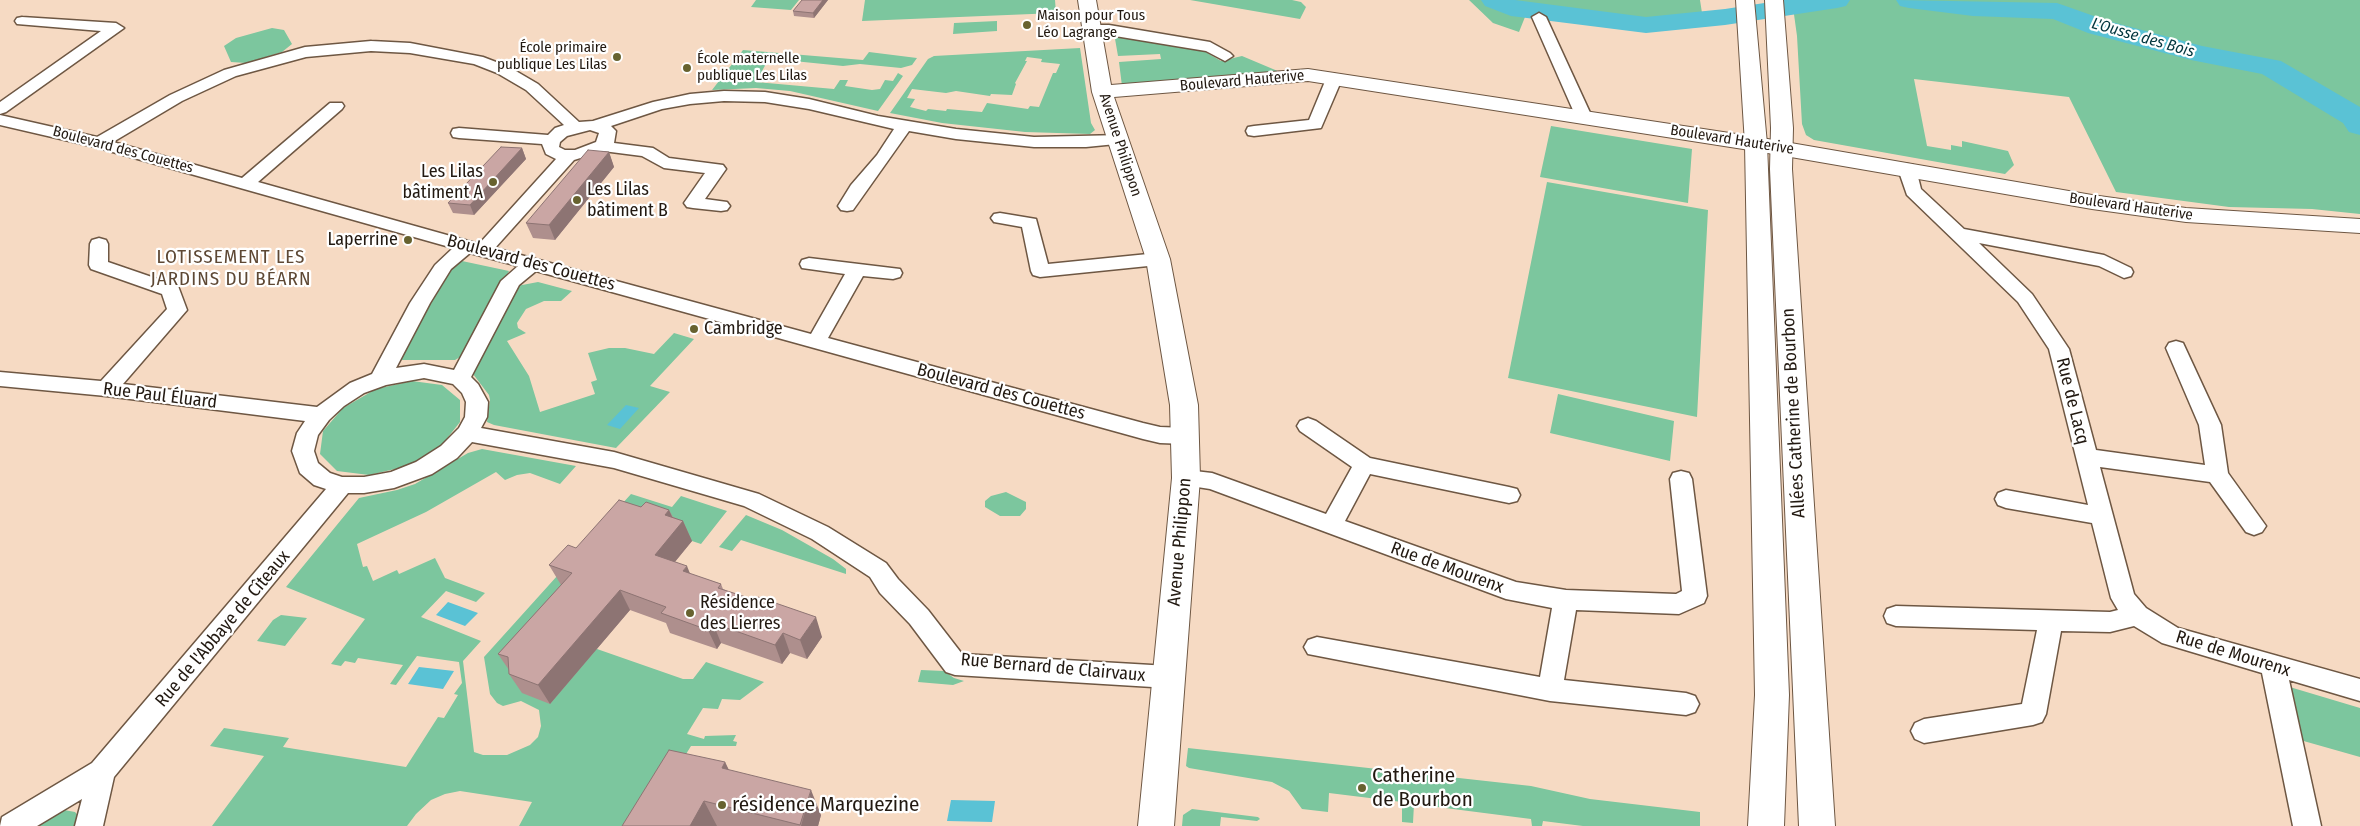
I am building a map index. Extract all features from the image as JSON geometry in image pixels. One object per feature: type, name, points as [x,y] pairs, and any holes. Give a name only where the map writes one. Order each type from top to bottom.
[{"type":"street","name":"Avenue Philippon","points":[[1087,0],[1102,92],[1116,139],[1158,259],[1184,405],[1186,478],[1156,826]]},
{"type":"street","name":"Allées Catherine de Bourbon","points":[[1766,826],[1772,695],[1768,146],[1782,128],[1775,0]]},
{"type":"street","name":"Allées Catherine de Bourbon","points":[[1745,1],[1747,25],[1768,146],[1817,826]]},
{"type":"street","points":[[1539,16],[1584,117]]},
{"type":"street","points":[[3,120],[116,28],[22,21]]},
{"type":"street","points":[[1093,30],[1109,30],[1210,47],[1225,56]]},
{"type":"street","points":[[99,143],[176,98],[230,73],[305,52],[371,46],[428,50],[478,60],[503,70],[532,87],[575,126]]},
{"type":"street","name":"Boulevard Hauterive","points":[[1102,92],[1308,75],[1768,146],[2092,202],[2186,215],[2360,226]]},
{"type":"street","points":[[1254,131],[1314,124],[1334,79]]},
{"type":"street","points":[[597,125],[608,131],[609,136],[602,146],[587,153],[568,156],[552,150],[550,145],[552,140],[561,132],[575,126],[597,125],[659,105],[690,99],[724,96],[765,97],[809,104],[904,126],[956,134],[1034,142],[1086,142],[1116,139]]},
{"type":"street","points":[[246,183],[336,106]]},
{"type":"street","name":"Boulevard des Couettes","points":[[3,120],[99,143],[246,183],[533,264],[1143,431],[1160,435],[1186,436]]},
{"type":"street","points":[[847,206],[857,189],[883,158],[904,126]]},
{"type":"street","points":[[459,133],[552,140]]},
{"type":"street","points":[[602,146],[647,152],[664,163],[717,169],[693,203],[722,206]]},
{"type":"street","points":[[380,379],[420,303],[444,265],[476,248],[568,156]]},
{"type":"street","name":"Rue de Lacq","points":[[1907,170],[1913,191],[2025,298],[2059,349],[2123,598],[2137,615]]},
{"type":"street","points":[[1000,218],[1030,222],[1040,271],[1158,259]]},
{"type":"street","points":[[1959,234],[2104,261],[2124,272]]},
{"type":"street","points":[[99,244],[98,265],[171,290],[177,310],[106,389]]},
{"type":"street","points":[[460,379],[511,281],[533,264]]},
{"type":"street","points":[[809,264],[893,273]]},
{"type":"street","points":[[817,341],[857,270]]},
{"type":"street","points":[[2176,348],[2210,425],[2216,475],[2254,526]]},
{"type":"street","points":[[424,371],[460,379],[471,389],[477,402],[476,417],[467,433],[449,452],[424,468],[394,480],[364,485],[342,485],[322,479],[308,467],[303,451],[308,433],[320,415],[351,392],[380,379],[403,373],[424,371]]},
{"type":"street","name":"Rue Paul Éluard","points":[[0,379],[106,389],[320,415]]},
{"type":"street","points":[[1308,426],[1364,465],[1509,495]]},
{"type":"street","name":"Rue Bernard de Clairvaux","points":[[467,433],[614,460],[751,500],[820,533],[878,570],[919,617],[956,664],[1169,677]]},
{"type":"street","name":"Rue de Lacq","points":[[2086,457],[2216,475]]},
{"type":"street","points":[[1331,526],[1364,465]]},
{"type":"street","name":"Rue de Mourenx","points":[[1186,478],[1212,481],[1515,592],[1566,600],[1680,604],[1695,596],[1680,479]]},
{"type":"street","name":"Rue de l'Abbaye de Cîteaux","points":[[12,826],[102,772],[342,485]]},
{"type":"street","points":[[2006,499],[2101,516]]},
{"type":"street","points":[[1550,690],[1566,600]]},
{"type":"street","points":[[1896,616],[2110,622],[2137,615]]},
{"type":"street","name":"Rue de Mourenx","points":[[2137,615],[2171,636],[2360,690]]},
{"type":"street","points":[[1924,731],[2033,714],[2051,620]]},
{"type":"street","points":[[1317,647],[1550,690],[1686,704]]},
{"type":"street","points":[[2273,666],[2307,826]]},
{"type":"street","name":"Rue de l'Abbaye de Cîteaux","points":[[88,826],[102,772]]},
{"type":"green space","points":[[756,0],[799,0],[791,10],[751,7]]},
{"type":"green space","points":[[865,0],[1055,0],[1056,13],[862,21]]},
{"type":"green space","points":[[1190,0],[1292,0],[1301,2],[1306,7],[1300,19]]},
{"type":"green space","points":[[1469,0],[1700,0],[1704,26],[1557,11],[1525,17],[1519,32],[1493,23]]},
{"type":"green space","points":[[1792,0],[2360,0],[2360,214],[2312,209],[2229,207],[2116,192],[2069,97],[1914,79],[1927,146],[1951,150],[1951,145],[1962,147],[1962,141],[2008,151],[2014,165],[2005,174],[1814,140],[1806,135],[1802,124],[1797,36]]},
{"type":"green space","points":[[997,21],[997,31],[953,34],[954,23]]},
{"type":"green space","points":[[272,28],[284,30],[292,44],[282,52],[246,63],[231,62],[224,46],[236,38]]},
{"type":"green space","points":[[1114,33],[1197,47],[1221,61],[1242,56],[1280,72],[1122,86],[1119,62],[1161,59],[1160,54],[1118,56]]},
{"type":"green space","points":[[1080,48],[1091,123],[1095,130],[1090,134],[1025,132],[942,123],[890,113],[928,59],[934,56]],"holes":[[[1027,57],[1042,59],[1041,62],[1060,64],[1056,73],[1053,73],[1039,107],[1030,106],[1028,109],[987,103],[982,112],[947,109],[946,111],[928,109],[926,111],[910,107],[915,99],[907,98],[912,89],[946,93],[956,91],[990,96],[991,94],[1012,95],[1015,83],[1027,61],[1025,61]]]},
{"type":"green space","points":[[743,50],[863,60],[869,52],[917,58],[912,65],[901,68],[860,64],[843,66],[774,59],[771,63],[767,62],[756,82],[834,89],[840,80],[848,80],[845,86],[872,90],[880,89],[885,80],[893,81],[898,73],[903,76],[878,111],[790,91],[756,88],[712,90]]},
{"type":"green space","points":[[1551,126],[1692,149],[1688,203],[1540,177]]},
{"type":"green space","points":[[1547,182],[1708,210],[1697,417],[1508,378]]},
{"type":"green space","points":[[462,261],[509,271],[467,353],[455,360],[402,360],[400,352],[449,267]]},
{"type":"green space","points":[[538,282],[572,291],[561,301],[544,301],[526,309],[517,323],[518,328],[526,333],[507,341],[529,376],[540,412],[595,394],[591,382],[597,380],[588,353],[609,348],[625,348],[654,354],[674,333],[694,339],[650,386],[670,392],[616,448],[494,425],[487,422],[489,395],[473,374],[517,286]]},
{"type":"green space","points":[[412,381],[442,385],[460,400],[460,422],[441,446],[408,466],[369,475],[337,471],[320,454],[323,431],[343,408],[376,389]]},
{"type":"green space","points":[[1558,394],[1674,421],[1670,461],[1550,433]]},
{"type":"green space","points":[[482,449],[576,466],[560,484],[530,473],[517,475],[505,480],[496,472],[426,512],[357,544],[363,567],[367,566],[373,581],[397,570],[399,574],[435,558],[445,578],[485,593],[476,602],[446,591],[421,617],[481,641],[463,661],[474,752],[483,755],[507,755],[530,745],[538,737],[541,726],[539,710],[521,701],[503,706],[497,703],[490,694],[484,657],[631,494],[672,507],[681,496],[727,511],[701,544],[692,541],[582,593],[597,649],[683,679],[693,679],[706,662],[764,682],[740,700],[722,699],[718,709],[703,708],[687,734],[704,739],[705,736],[736,735],[733,741],[737,742],[736,746],[691,746],[642,826],[519,826],[532,802],[460,791],[445,794],[431,800],[416,814],[407,826],[212,826],[264,756],[210,746],[224,728],[289,738],[283,747],[406,767],[438,717],[444,718],[458,695],[454,694],[462,683],[459,662],[417,656],[396,685],[390,684],[403,665],[358,658],[355,663],[345,661],[341,666],[331,664],[365,619],[286,587],[359,498],[415,484],[468,453]]},
{"type":"green space","points":[[1006,492],[1026,502],[1026,509],[1020,516],[1000,516],[985,507],[985,501],[991,496]]},
{"type":"green space","points":[[746,515],[782,530],[833,559],[846,569],[846,574],[741,540],[732,551],[719,547]]},
{"type":"green space","points":[[281,615],[307,618],[285,646],[257,641],[273,620]]},
{"type":"green space","points":[[921,670],[944,671],[954,678],[964,681],[953,685],[918,682]]},
{"type":"green space","points":[[2283,685],[2360,708],[2360,757],[2293,738]]},
{"type":"green space","points":[[1188,748],[1531,786],[1590,799],[1700,812],[1700,826],[1583,826],[1543,821],[1542,826],[1532,826],[1531,819],[1414,804],[1413,823],[1402,822],[1402,802],[1329,793],[1328,812],[1302,809],[1289,791],[1272,782],[1189,768],[1186,766]]},
{"type":"green space","points":[[1192,809],[1258,817],[1260,819],[1257,821],[1221,817],[1220,826],[1182,826],[1183,815]]},
{"type":"green space","points":[[64,810],[75,812],[81,819],[82,826],[21,826]]},
{"type":"water","points":[[626,405],[639,408],[620,429],[607,425]]},
{"type":"water","points":[[448,602],[478,613],[465,626],[436,615]]},
{"type":"water","points":[[419,667],[454,671],[443,689],[408,684]]},
{"type":"water","points":[[951,800],[995,801],[992,822],[947,821]]},
{"type":"building","points":[[802,0],[823,0],[813,13],[793,11]]},
{"type":"building","points":[[501,147],[522,148],[470,205],[448,203]]},
{"type":"building","points":[[588,150],[609,152],[549,225],[526,223]]},
{"type":"building","name":"Résidence des Lierres","points":[[619,500],[641,507],[646,502],[669,510],[665,515],[683,521],[655,555],[687,566],[683,571],[721,584],[718,588],[755,600],[758,597],[816,617],[800,640],[783,633],[775,645],[713,623],[708,630],[661,613],[666,607],[620,590],[538,685],[509,674],[508,657],[498,654],[572,573],[549,565],[568,545],[576,548]]},
{"type":"building","points":[[669,750],[725,762],[722,768],[811,790],[800,825],[704,801],[690,826],[622,826]]},
{"type":"waterway","name":"L'Ousse des Bois","points":[[1494,0],[1511,8],[1646,25],[1725,17],[1837,0]]},
{"type":"waterway","name":"L'Ousse des Bois","points":[[1909,0],[1973,8],[2057,11],[2098,27],[2201,54],[2271,67],[2355,117],[2360,126]]},
{"type":"place","name":"Maison pour Tous Léo Lagrange","points":[[1027,25]]},
{"type":"place","name":"École primaire publique Les Lilas","points":[[617,57]]},
{"type":"place","name":"École maternelle publique Les Lilas","points":[[687,68]]},
{"type":"place","name":"Les Lilas bâtiment A","points":[[493,182]]},
{"type":"place","name":"Les Lilas bâtiment B","points":[[577,200]]},
{"type":"place","name":"Laperrine","points":[[408,240]]},
{"type":"place","name":"Cambridge","points":[[694,329]]},
{"type":"place","name":"Résidence des Lierres","points":[[690,613]]},
{"type":"place","name":"Catherine de Bourbon","points":[[1362,788]]},
{"type":"place","name":"résidence Marquezine","points":[[722,805]]},
{"type":"district","name":"LOTISSEMENT LES JARDINS DU BÉARN","points":[[231,269]]}]
